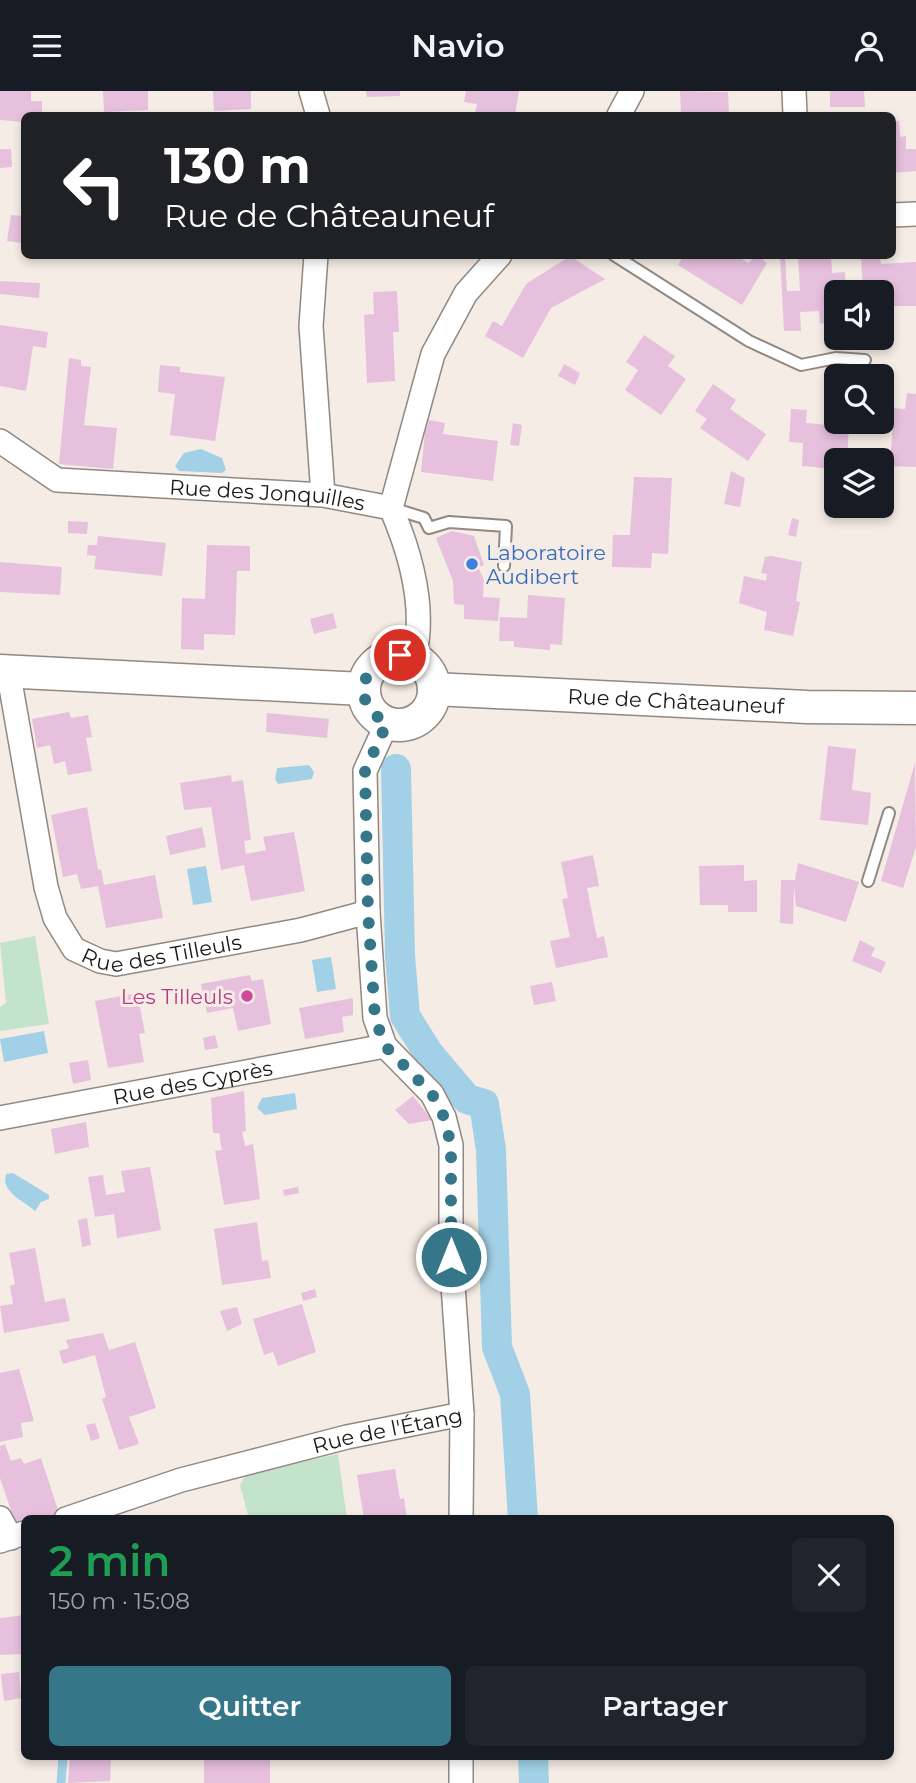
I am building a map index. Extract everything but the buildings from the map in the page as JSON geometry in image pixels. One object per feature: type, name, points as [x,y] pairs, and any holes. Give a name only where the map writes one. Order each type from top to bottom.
[{"type":"main road","points":[[400,655],[414,658],[431,676],[434,689],[432,700],[419,718],[398,725],[387,723],[369,710],[363,689],[367,675],[375,664],[387,657],[400,655]]},
{"type":"main road","points":[[4,671],[363,689]]},
{"type":"main road","name":"Rue de Châteauneuf","points":[[434,689],[807,707],[916,708]]},
{"type":"street","points":[[311,91],[317,112]]},
{"type":"street","points":[[620,112],[632,91]]},
{"type":"street","points":[[794,91],[795,112]]},
{"type":"street","points":[[896,215],[916,214]]},
{"type":"street","points":[[316,259],[311,326],[323,495]]},
{"type":"street","points":[[391,508],[433,354],[466,293],[496,259]]},
{"type":"street","name":"Rue des Jonquilles","points":[[0,441],[57,479],[323,495],[391,508],[408,559],[420,610],[414,658]]},
{"type":"street","name":"Rue des Tilleuls","points":[[4,671],[46,887],[55,918],[74,949],[108,963],[130,964],[302,930],[368,912]]},
{"type":"street","name":"Rue de l'Étang","points":[[78,1515],[181,1480],[347,1437],[462,1413],[451,1257],[451,1145],[444,1117],[432,1094],[385,1046],[375,1018],[368,912],[365,771],[387,723]]},
{"type":"street","name":"Rue des Cyprès","points":[[0,1118],[385,1046]]},
{"type":"street","points":[[461,1515],[462,1413]]},
{"type":"street","points":[[461,1760],[461,1783]]},
{"type":"lane","points":[[620,259],[749,341],[801,365],[836,358],[865,360]]},
{"type":"lane","points":[[391,508],[424,518],[429,528],[449,522],[506,526],[504,566]]},
{"type":"lane","points":[[869,881],[889,813]]},
{"type":"green space","points":[[35,936],[49,1024],[0,1031],[0,1007],[6,1003],[0,943]]},
{"type":"green space","points":[[338,1454],[346,1515],[248,1515],[240,1485],[246,1474]]},
{"type":"water","points":[[201,449],[222,458],[226,470],[222,473],[179,471],[175,466],[184,453]]},
{"type":"water","points":[[309,765],[314,772],[312,779],[278,784],[275,779],[277,768]]},
{"type":"water","points":[[206,866],[212,902],[193,905],[187,869]]},
{"type":"water","points":[[331,957],[336,989],[317,992],[312,960]]},
{"type":"water","points":[[44,1031],[48,1053],[4,1062],[0,1039]]},
{"type":"water","points":[[295,1093],[297,1109],[265,1115],[257,1108],[262,1098]]},
{"type":"water","points":[[13,1173],[49,1195],[49,1199],[41,1202],[35,1211],[7,1187],[6,1174]]},
{"type":"waterway","points":[[396,769],[400,955],[405,1016],[429,1054],[467,1099],[484,1104],[491,1150],[497,1347],[515,1394],[523,1515]]},
{"type":"waterway","points":[[61,1783],[63,1760]]},
{"type":"waterway","points":[[533,1760],[534,1783]]},
{"type":"place","name":"Laboratoire Audibert","points":[[472,564]]},
{"type":"place","name":"Les Tilleuls","points":[[247,996]]},
{"type":"route","points":[[400,655],[387,657],[375,664],[367,675],[363,689],[369,710],[387,723],[365,771],[368,912],[375,1018],[385,1046],[432,1094],[444,1117],[451,1145],[451,1257]]}]
